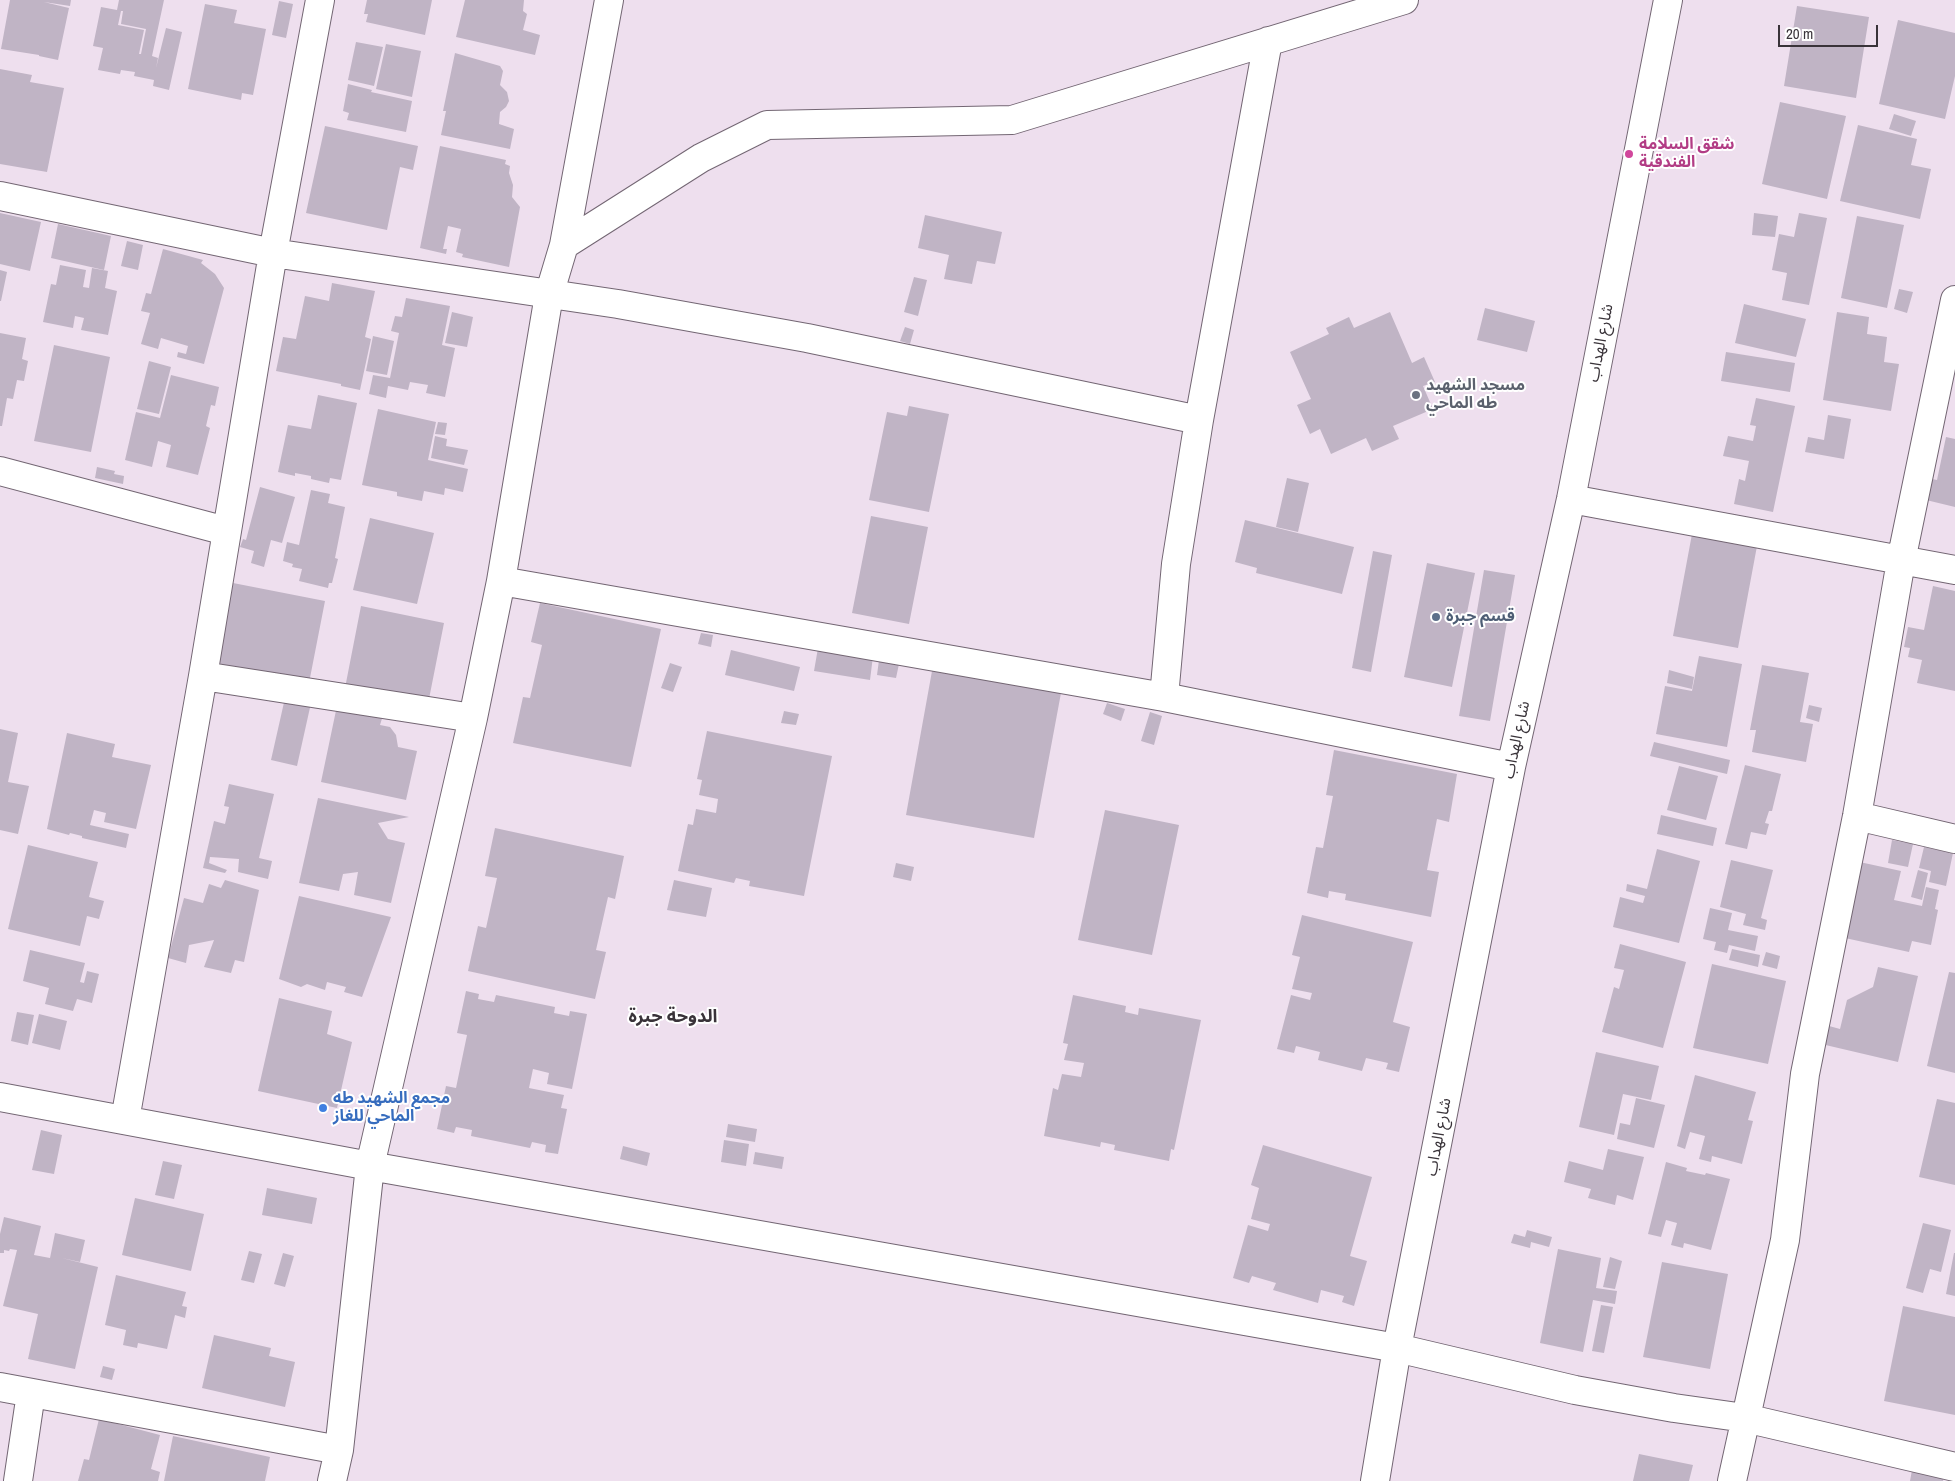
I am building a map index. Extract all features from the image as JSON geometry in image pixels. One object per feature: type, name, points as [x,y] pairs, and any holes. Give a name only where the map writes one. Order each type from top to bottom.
[{"type":"street","points":[[125,1120],[203,676],[273,253],[320,0]]},
{"type":"street","points":[[332,1481],[339,1450],[370,1166],[473,718],[501,581],[549,295],[564,245],[609,0]]},
{"type":"street","points":[[564,245],[701,158],[767,125],[1012,120],[1404,0]]},
{"type":"street","name":"شارع الهداب","points":[[1375,1481],[1397,1348],[1511,767],[1571,498],[1668,0]]},
{"type":"street","points":[[1164,697],[1176,564],[1199,420],[1268,42]]},
{"type":"street","points":[[0,196],[273,253],[618,304],[807,338],[1199,420]]},
{"type":"street","points":[[1732,1481],[1785,1240],[1806,1074],[1857,816],[1901,561],[1955,300]]},
{"type":"street","points":[[0,471],[226,531]]},
{"type":"street","points":[[1571,498],[1955,570]]},
{"type":"street","points":[[501,581],[1164,697],[1511,767]]},
{"type":"street","points":[[203,676],[473,718]]},
{"type":"street","points":[[1857,816],[1955,839]]},
{"type":"street","points":[[0,1097],[370,1166],[1397,1348],[1575,1390],[1674,1408],[1745,1418],[1955,1467]]},
{"type":"street","points":[[0,1387],[339,1450]]},
{"type":"street","points":[[18,1481],[31,1393]]},
{"type":"building","points":[[10,0],[71,0],[70,6],[44,2],[69,8],[58,60],[1,49]]},
{"type":"building","points":[[119,0],[164,0],[152,56],[158,58],[156,68],[166,28],[182,32],[169,90],[153,86],[154,80],[134,76],[135,72],[121,70],[120,74],[98,70],[103,48],[93,46],[101,7],[117,10]],"holes":[[[121,11],[123,11],[121,24],[146,29],[141,54],[139,54],[144,30],[118,25]]]},
{"type":"building","points":[[367,0],[432,0],[425,35],[366,22],[368,14],[364,14]]},
{"type":"building","points":[[465,0],[524,0],[523,11],[527,14],[523,30],[540,35],[535,55],[456,37]]},
{"type":"building","points":[[279,1],[293,4],[286,38],[272,35]]},
{"type":"building","points":[[205,4],[237,10],[234,23],[266,29],[253,95],[242,93],[241,100],[188,89]]},
{"type":"building","points":[[1797,6],[1869,17],[1856,98],[1784,86]]},
{"type":"building","points":[[1898,20],[1955,33],[1955,76],[1945,119],[1879,104]]},
{"type":"building","points":[[356,42],[383,47],[374,86],[348,80]]},
{"type":"building","points":[[386,44],[421,51],[412,97],[376,89]]},
{"type":"building","points":[[455,53],[500,66],[503,71],[500,85],[507,92],[509,101],[500,112],[499,124],[514,129],[510,149],[441,135],[446,111],[443,111]]},
{"type":"building","points":[[0,69],[32,75],[30,82],[64,88],[47,172],[0,164]]},
{"type":"building","points":[[348,84],[372,90],[371,92],[412,101],[406,132],[347,120],[349,113],[343,111]]},
{"type":"building","points":[[1780,102],[1846,116],[1827,199],[1762,184]]},
{"type":"building","points":[[1894,114],[1916,121],[1911,136],[1889,129]]},
{"type":"building","points":[[1858,125],[1917,139],[1911,165],[1931,169],[1920,219],[1840,201]]},
{"type":"building","points":[[325,126],[418,146],[413,170],[400,167],[387,230],[306,213]]},
{"type":"building","points":[[440,146],[506,160],[505,164],[510,166],[509,173],[513,185],[512,197],[520,207],[509,267],[462,257],[463,254],[456,252],[461,229],[448,226],[443,249],[447,249],[446,254],[420,248]]},
{"type":"building","points":[[0,213],[41,222],[30,271],[0,264]]},
{"type":"building","points":[[1754,213],[1778,216],[1775,237],[1752,235]]},
{"type":"building","points":[[1799,213],[1827,218],[1809,305],[1782,300],[1787,273],[1772,270],[1779,234],[1794,237]]},
{"type":"building","points":[[925,215],[1002,232],[995,264],[977,261],[972,284],[944,279],[949,255],[918,248]]},
{"type":"building","points":[[1857,216],[1904,225],[1887,308],[1841,298]]},
{"type":"building","points":[[58,224],[111,236],[104,270],[51,258]]},
{"type":"building","points":[[127,241],[143,245],[138,270],[121,266]]},
{"type":"building","points":[[163,249],[203,260],[201,263],[215,274],[224,288],[204,364],[177,357],[178,352],[186,354],[188,346],[161,338],[158,349],[141,344],[150,313],[141,311],[146,293],[151,294]]},
{"type":"building","points":[[60,265],[86,270],[83,287],[89,288],[92,268],[108,271],[105,288],[117,291],[108,335],[81,330],[84,318],[75,316],[73,328],[43,322],[51,284],[56,285]]},
{"type":"building","points":[[0,270],[7,272],[1,301],[0,301]]},
{"type":"building","points":[[914,277],[927,280],[918,316],[904,312]]},
{"type":"building","points":[[332,283],[375,291],[365,337],[371,339],[360,390],[341,386],[341,384],[276,371],[283,337],[296,339],[305,296],[329,301]]},
{"type":"building","points":[[1899,289],[1913,292],[1907,313],[1894,309]]},
{"type":"building","points":[[406,298],[450,306],[442,345],[455,348],[445,397],[426,393],[428,385],[410,382],[408,390],[388,386],[386,398],[369,394],[373,375],[390,378],[399,333],[391,331],[395,316],[402,317]]},
{"type":"building","points":[[1744,304],[1806,319],[1796,357],[1735,343]]},
{"type":"building","points":[[1485,308],[1535,321],[1527,352],[1477,340]]},
{"type":"building","points":[[452,312],[473,317],[467,347],[445,343]]},
{"type":"building","points":[[1390,312],[1412,363],[1424,357],[1435,382],[1423,386],[1433,409],[1393,426],[1399,439],[1372,451],[1366,438],[1331,454],[1320,429],[1310,434],[1297,405],[1311,399],[1290,352],[1329,334],[1326,328],[1349,317],[1354,328]]},
{"type":"building","points":[[1837,312],[1869,317],[1867,334],[1887,337],[1884,362],[1899,364],[1891,411],[1823,400]]},
{"type":"building","points":[[905,327],[914,330],[910,344],[900,341]]},
{"type":"building","points":[[0,333],[26,338],[22,359],[28,361],[24,381],[17,380],[13,399],[7,398],[2,426],[0,426]]},
{"type":"building","points":[[373,336],[394,341],[387,375],[366,371]]},
{"type":"building","points":[[54,345],[110,357],[91,452],[34,441]]},
{"type":"building","points":[[1726,352],[1795,363],[1790,392],[1721,381]]},
{"type":"building","points":[[149,361],[171,367],[159,414],[137,409]]},
{"type":"building","points":[[171,375],[219,387],[215,406],[211,405],[206,426],[210,428],[198,475],[166,467],[171,445],[158,441],[152,467],[125,460],[136,412],[160,418]]},
{"type":"building","points":[[318,395],[357,403],[341,480],[330,478],[329,483],[311,479],[311,476],[295,473],[295,476],[278,472],[288,425],[311,429]]},
{"type":"building","points":[[1756,398],[1795,406],[1773,512],[1734,504],[1739,479],[1745,481],[1749,461],[1723,456],[1728,436],[1753,441],[1756,426],[1750,425]]},
{"type":"building","points":[[909,406],[949,414],[929,512],[869,500],[887,412],[907,416]]},
{"type":"building","points":[[378,409],[436,422],[428,460],[468,469],[463,492],[445,488],[444,495],[424,491],[422,501],[397,496],[397,492],[362,485]]},
{"type":"building","points":[[1828,415],[1851,419],[1844,459],[1805,452],[1808,437],[1824,440]]},
{"type":"building","points":[[438,422],[447,423],[445,435],[435,434]]},
{"type":"building","points":[[435,436],[447,439],[446,446],[468,450],[464,465],[431,458]]},
{"type":"building","points":[[1946,437],[1955,439],[1955,507],[1922,499],[1927,478],[1937,480]]},
{"type":"building","points":[[97,467],[115,471],[114,474],[124,476],[123,484],[95,478]]},
{"type":"building","points":[[1287,478],[1309,483],[1298,532],[1276,527]]},
{"type":"building","points":[[260,487],[295,497],[282,543],[271,540],[264,567],[251,563],[254,551],[240,547],[243,539],[246,540]]},
{"type":"building","points":[[311,490],[330,494],[328,503],[345,507],[335,558],[338,559],[332,583],[329,583],[328,588],[299,581],[302,569],[292,567],[293,564],[283,561],[287,542],[299,545]]},
{"type":"building","points":[[871,516],[928,527],[909,624],[852,613]]},
{"type":"building","points":[[370,518],[434,533],[417,604],[353,590]]},
{"type":"building","points":[[1245,520],[1354,547],[1342,594],[1256,573],[1257,568],[1235,562]]},
{"type":"building","points":[[1692,534],[1757,546],[1738,648],[1673,636]]},
{"type":"building","points":[[1373,551],[1392,555],[1371,672],[1352,668]]},
{"type":"building","points":[[1427,563],[1475,573],[1452,687],[1404,677]]},
{"type":"building","points":[[1484,570],[1515,575],[1490,721],[1459,716]]},
{"type":"building","points":[[233,583],[325,601],[309,683],[217,665]]},
{"type":"building","points":[[1933,586],[1955,591],[1955,691],[1917,683],[1922,660],[1908,657],[1910,648],[1904,647],[1908,627],[1924,630]]},
{"type":"building","points":[[540,603],[661,629],[631,767],[513,743],[523,697],[530,698],[542,645],[531,642]]},
{"type":"building","points":[[361,606],[444,623],[428,704],[345,688]]},
{"type":"building","points":[[701,633],[713,635],[711,647],[698,644]]},
{"type":"building","points":[[818,648],[873,656],[870,680],[814,671]]},
{"type":"building","points":[[731,650],[800,667],[794,691],[725,675]]},
{"type":"building","points":[[1699,656],[1742,664],[1727,747],[1656,734],[1665,686],[1692,691]]},
{"type":"building","points":[[879,660],[899,664],[896,678],[877,675]]},
{"type":"building","points":[[670,663],[682,667],[673,692],[661,688]]},
{"type":"building","points":[[1762,665],[1809,673],[1800,722],[1813,724],[1806,762],[1752,752],[1756,730],[1750,730]]},
{"type":"building","points":[[1669,670],[1694,677],[1692,689],[1667,683]]},
{"type":"building","points":[[932,671],[1061,693],[1034,838],[906,815]]},
{"type":"building","points":[[285,698],[311,703],[297,766],[271,760]]},
{"type":"building","points":[[338,701],[384,712],[380,725],[390,727],[396,735],[398,747],[417,751],[406,800],[321,782]]},
{"type":"building","points":[[1107,703],[1125,709],[1121,721],[1103,714]]},
{"type":"building","points":[[1809,705],[1822,708],[1819,722],[1806,718]]},
{"type":"building","points":[[784,711],[799,714],[796,725],[781,723]]},
{"type":"building","points":[[1150,712],[1162,716],[1154,745],[1141,741]]},
{"type":"building","points":[[0,729],[18,733],[8,782],[29,786],[18,834],[0,830]]},
{"type":"building","points":[[707,731],[832,756],[804,896],[749,886],[750,881],[736,878],[734,883],[678,871],[688,824],[693,825],[696,809],[716,813],[718,799],[699,795],[702,780],[697,779]]},
{"type":"building","points":[[67,733],[115,744],[112,757],[151,765],[136,829],[104,822],[106,813],[94,810],[90,825],[129,834],[126,848],[47,829]]},
{"type":"building","points":[[1654,742],[1730,760],[1727,774],[1650,756]]},
{"type":"building","points":[[1334,750],[1457,774],[1449,822],[1437,819],[1427,870],[1439,872],[1431,917],[1345,900],[1346,894],[1329,891],[1328,898],[1307,893],[1316,847],[1323,848],[1333,796],[1326,795]]},
{"type":"building","points":[[1745,765],[1781,774],[1772,811],[1769,811],[1765,823],[1769,824],[1766,835],[1751,832],[1747,849],[1725,844]]},
{"type":"building","points":[[1679,766],[1718,776],[1706,820],[1667,810]]},
{"type":"building","points":[[229,784],[274,794],[259,858],[272,861],[268,879],[238,872],[239,859],[210,857],[209,863],[227,870],[225,873],[203,868],[214,821],[225,824],[229,807],[224,806]]},
{"type":"building","points":[[318,798],[409,817],[378,823],[388,839],[405,843],[391,903],[354,895],[358,872],[343,874],[339,891],[299,883]]},
{"type":"building","points":[[1105,810],[1179,825],[1152,955],[1078,940]]},
{"type":"building","points":[[1661,815],[1717,828],[1713,846],[1657,834]]},
{"type":"building","points":[[495,828],[624,856],[615,899],[608,897],[596,950],[606,952],[595,999],[468,971],[478,926],[486,928],[497,878],[485,876]]},
{"type":"building","points":[[1892,840],[1913,844],[1908,867],[1888,863]]},
{"type":"building","points":[[28,845],[98,862],[89,897],[104,901],[99,919],[87,916],[80,946],[8,929]]},
{"type":"building","points":[[1924,847],[1953,853],[1946,886],[1929,882],[1931,871],[1919,868]]},
{"type":"building","points":[[1657,849],[1700,861],[1679,943],[1613,927],[1620,897],[1643,903],[1645,896],[1626,891],[1627,884],[1647,889]]},
{"type":"building","points":[[1731,860],[1773,870],[1761,918],[1767,920],[1765,930],[1743,925],[1746,914],[1720,907]]},
{"type":"building","points":[[1855,861],[1901,871],[1894,900],[1922,906],[1926,887],[1939,890],[1935,909],[1938,910],[1931,945],[1912,941],[1909,952],[1845,938]]},
{"type":"building","points":[[896,863],[914,867],[911,881],[893,877]]},
{"type":"building","points":[[1918,870],[1928,873],[1922,900],[1911,897]]},
{"type":"building","points":[[225,880],[259,890],[244,962],[235,960],[231,973],[204,967],[214,940],[189,945],[186,963],[168,958],[184,898],[203,903],[209,884],[221,888]]},
{"type":"building","points":[[674,880],[712,888],[706,917],[667,910]]},
{"type":"building","points":[[299,896],[391,917],[362,997],[344,992],[346,987],[327,982],[325,990],[307,984],[301,987],[279,979]]},
{"type":"building","points":[[1710,908],[1732,913],[1728,930],[1758,936],[1755,951],[1729,945],[1727,953],[1714,950],[1716,942],[1703,939]]},
{"type":"building","points":[[1302,915],[1413,942],[1393,1022],[1410,1027],[1399,1072],[1386,1069],[1388,1063],[1366,1058],[1362,1071],[1318,1060],[1320,1052],[1296,1046],[1294,1053],[1277,1049],[1291,995],[1310,1000],[1312,993],[1292,989],[1300,957],[1292,955]]},
{"type":"building","points":[[1620,944],[1686,962],[1663,1048],[1602,1032],[1614,987],[1619,989],[1624,970],[1614,968]]},
{"type":"building","points":[[1732,949],[1760,955],[1758,967],[1729,960]]},
{"type":"building","points":[[30,950],[85,963],[80,982],[84,983],[87,971],[99,974],[92,1003],[77,999],[73,1011],[45,1004],[49,988],[23,981]]},
{"type":"building","points":[[1766,952],[1780,956],[1777,969],[1762,965]]},
{"type":"building","points":[[1712,964],[1786,981],[1768,1064],[1693,1048]]},
{"type":"building","points":[[1878,967],[1918,976],[1898,1062],[1817,1043],[1822,1024],[1840,1029],[1847,1000],[1873,987]]},
{"type":"building","points":[[1949,972],[1955,973],[1955,1073],[1927,1066]]},
{"type":"building","points":[[466,991],[479,994],[478,999],[494,1002],[496,995],[555,1007],[554,1013],[569,1016],[570,1011],[587,1014],[572,1089],[547,1084],[549,1073],[533,1069],[529,1088],[564,1095],[561,1108],[567,1109],[558,1154],[545,1152],[546,1145],[532,1142],[530,1148],[471,1136],[472,1130],[456,1127],[454,1133],[437,1129],[446,1086],[456,1088],[467,1035],[457,1033]]},
{"type":"building","points":[[1073,995],[1126,1006],[1125,1012],[1138,1015],[1139,1008],[1201,1020],[1174,1150],[1171,1149],[1169,1161],[1114,1150],[1115,1145],[1101,1142],[1100,1147],[1044,1136],[1053,1088],[1058,1090],[1062,1074],[1081,1077],[1084,1063],[1064,1060],[1068,1044],[1063,1043]]},
{"type":"building","points":[[279,998],[332,1011],[327,1034],[352,1042],[337,1108],[258,1091]]},
{"type":"building","points":[[17,1012],[34,1015],[28,1045],[11,1041]]},
{"type":"building","points":[[39,1014],[67,1021],[60,1050],[32,1043]]},
{"type":"building","points":[[1596,1052],[1659,1066],[1651,1100],[1623,1094],[1614,1135],[1579,1127]]},
{"type":"building","points":[[1695,1075],[1756,1092],[1748,1120],[1753,1121],[1742,1164],[1712,1156],[1711,1162],[1699,1159],[1705,1136],[1690,1132],[1685,1149],[1677,1146]]},
{"type":"building","points":[[1636,1098],[1665,1105],[1654,1148],[1617,1139],[1620,1123],[1630,1125]]},
{"type":"building","points":[[1937,1099],[1955,1103],[1955,1185],[1919,1177]]},
{"type":"building","points":[[728,1124],[757,1129],[755,1142],[726,1137]]},
{"type":"building","points":[[41,1130],[62,1135],[54,1174],[32,1170]]},
{"type":"building","points":[[724,1140],[749,1144],[746,1166],[721,1162]]},
{"type":"building","points":[[1263,1145],[1372,1177],[1350,1256],[1367,1261],[1354,1306],[1342,1302],[1344,1296],[1321,1290],[1318,1303],[1273,1290],[1276,1283],[1252,1276],[1249,1283],[1233,1278],[1248,1225],[1268,1231],[1270,1224],[1251,1219],[1259,1188],[1251,1185]]},
{"type":"building","points":[[623,1146],[650,1153],[647,1166],[620,1159]]},
{"type":"building","points":[[1608,1149],[1644,1157],[1633,1200],[1617,1195],[1615,1205],[1588,1198],[1591,1189],[1564,1182],[1569,1161],[1603,1170]]},
{"type":"building","points":[[755,1152],[784,1157],[782,1169],[753,1164]]},
{"type":"building","points":[[163,1161],[182,1165],[174,1199],[155,1195]]},
{"type":"building","points":[[1666,1162],[1687,1168],[1686,1171],[1705,1175],[1706,1173],[1730,1179],[1711,1250],[1684,1243],[1683,1248],[1671,1245],[1677,1223],[1666,1220],[1661,1237],[1648,1234]]},
{"type":"building","points":[[267,1188],[317,1198],[312,1224],[262,1215]]},
{"type":"building","points":[[135,1198],[204,1214],[191,1271],[122,1255]]},
{"type":"building","points":[[4,1217],[41,1226],[34,1255],[50,1258],[55,1233],[85,1240],[80,1262],[62,1258],[98,1267],[75,1369],[28,1359],[38,1314],[3,1306],[17,1250],[4,1250],[4,1253],[0,1253],[0,1234]]},
{"type":"building","points":[[1923,1223],[1951,1230],[1941,1272],[1930,1269],[1923,1293],[1906,1288]]},
{"type":"building","points":[[1527,1230],[1552,1237],[1549,1247],[1531,1242],[1530,1248],[1511,1243],[1514,1234],[1525,1237]]},
{"type":"building","points":[[1558,1249],[1601,1258],[1596,1288],[1617,1291],[1615,1304],[1593,1300],[1583,1352],[1540,1343]]},
{"type":"building","points":[[249,1251],[262,1254],[254,1283],[241,1280]]},
{"type":"building","points":[[283,1253],[294,1256],[285,1287],[274,1284]]},
{"type":"building","points":[[1955,1253],[1955,1296],[1946,1294]]},
{"type":"building","points":[[1610,1257],[1622,1261],[1615,1289],[1603,1287]]},
{"type":"building","points":[[1662,1262],[1728,1274],[1710,1369],[1643,1357]]},
{"type":"building","points":[[116,1275],[186,1292],[182,1306],[187,1307],[185,1318],[175,1315],[167,1349],[138,1343],[137,1348],[123,1345],[126,1330],[105,1325]]},
{"type":"building","points":[[1601,1305],[1613,1307],[1604,1353],[1592,1351]]},
{"type":"building","points":[[1903,1306],[1955,1317],[1955,1415],[1884,1401]]},
{"type":"building","points":[[214,1335],[271,1348],[269,1356],[295,1362],[285,1407],[202,1388]]},
{"type":"building","points":[[103,1366],[115,1369],[112,1380],[100,1377]]},
{"type":"building","points":[[99,1419],[160,1435],[151,1469],[160,1472],[158,1481],[78,1481],[84,1459],[89,1460]]},
{"type":"building","points":[[173,1436],[270,1457],[265,1481],[164,1481]]},
{"type":"building","points":[[1639,1454],[1693,1465],[1689,1481],[1633,1481]]},
{"type":"building","points":[[1912,1470],[1944,1476],[1943,1481],[1910,1481]]},
{"type":"place","name":"شقق السلامة الفندقية","points":[[1629,154]]},
{"type":"place","name":"مسجد الشهيد طه الماحي","points":[[1416,395]]},
{"type":"place","name":"قسم جبرة","points":[[1436,617]]},
{"type":"place","name":"مجمع الشهيد طه الماحي للغاز","points":[[323,1108]]},
{"type":"district","name":"الدوحة جبرة","points":[[673,1017]]}]
